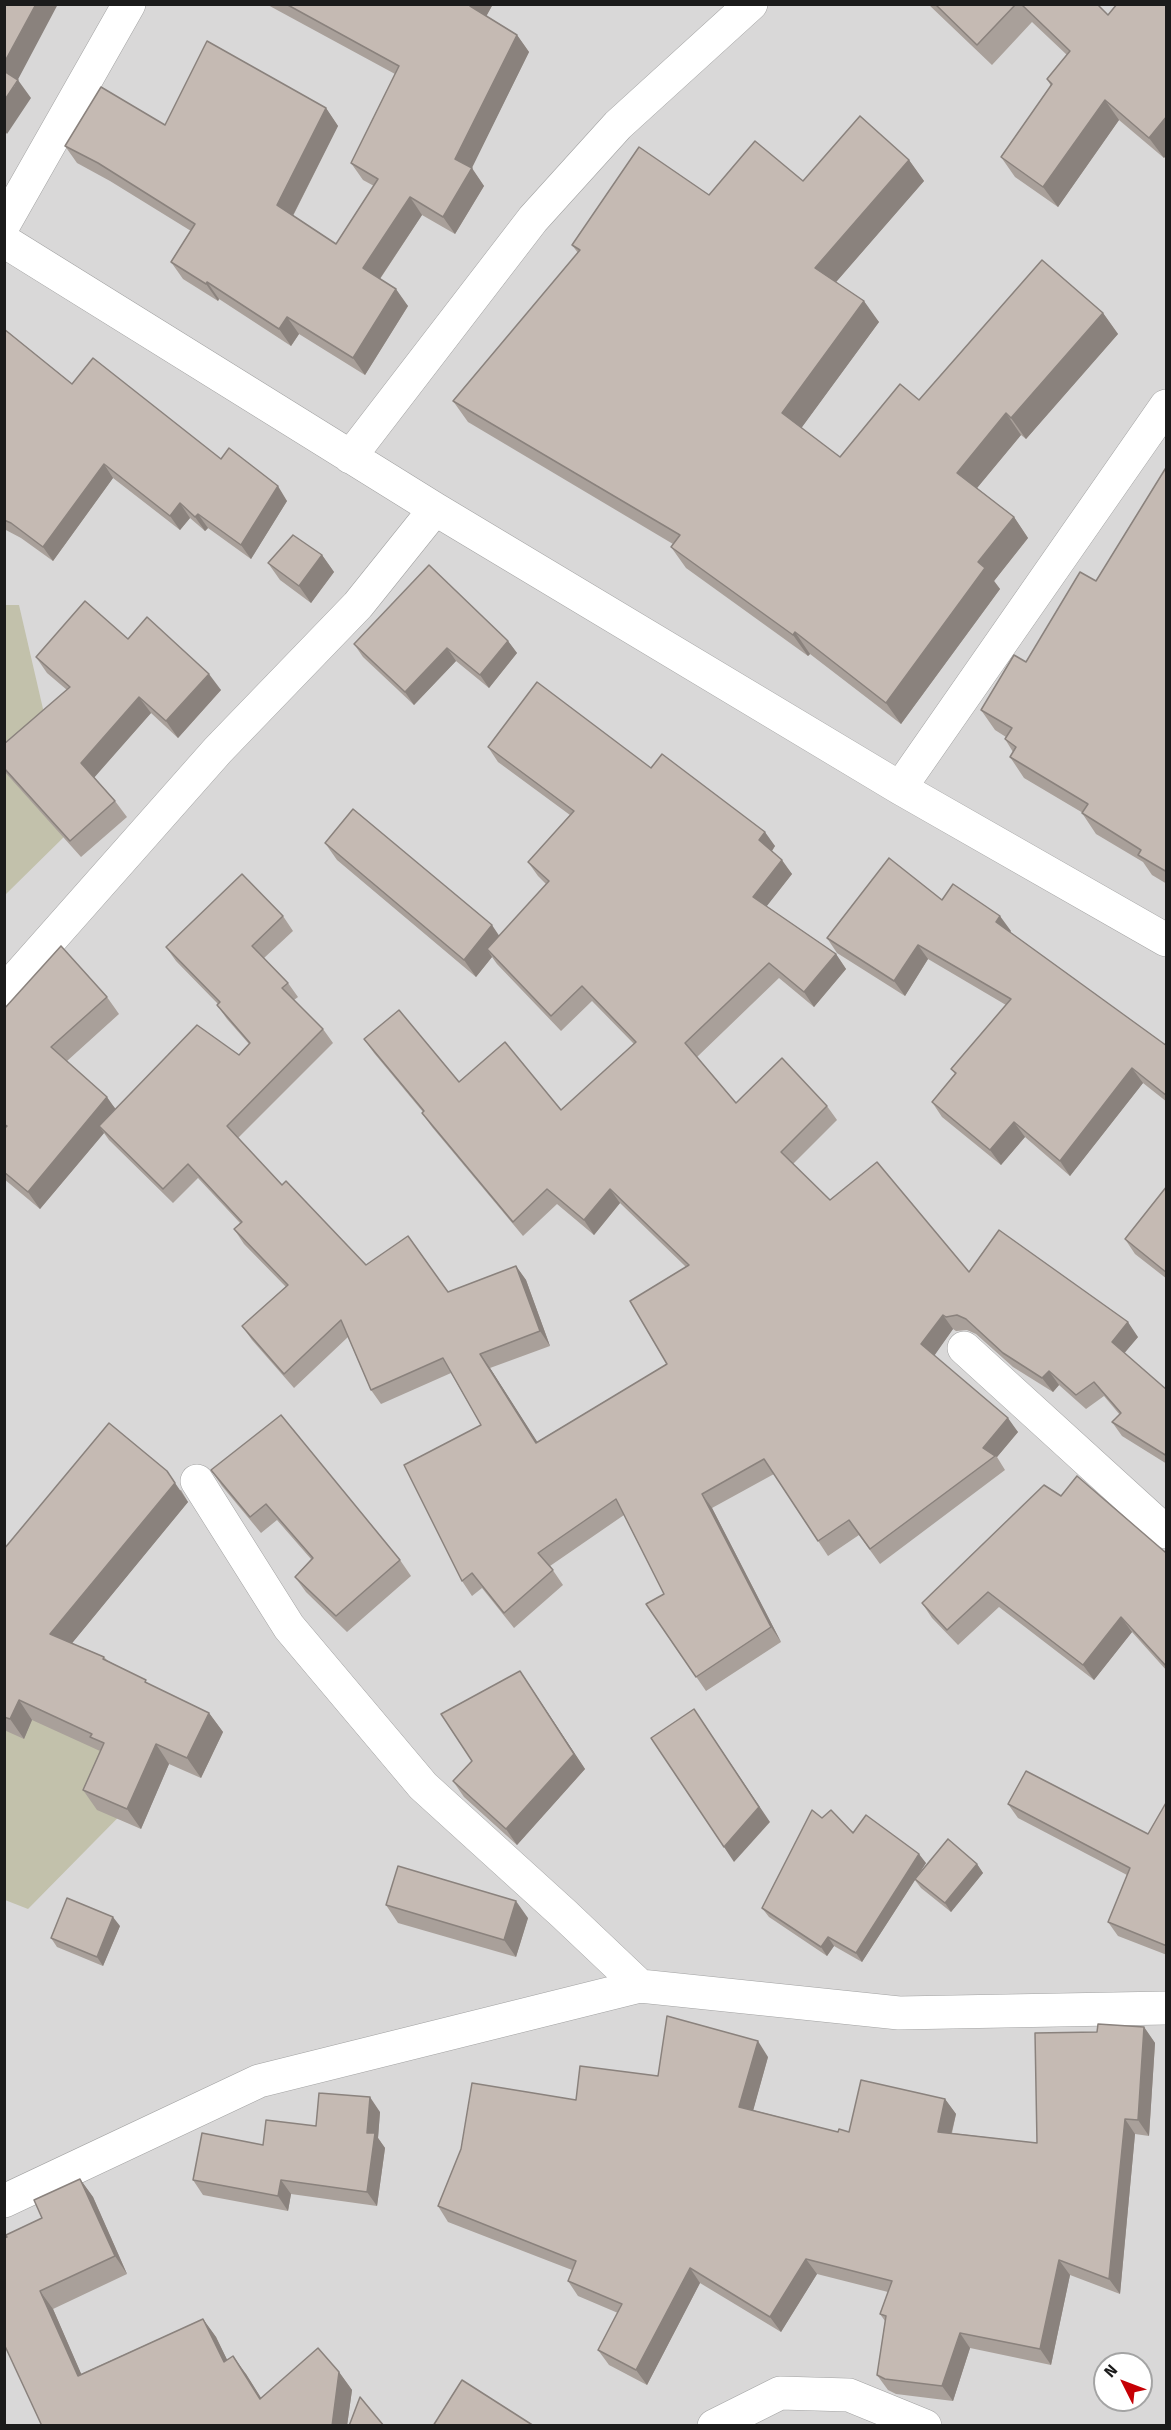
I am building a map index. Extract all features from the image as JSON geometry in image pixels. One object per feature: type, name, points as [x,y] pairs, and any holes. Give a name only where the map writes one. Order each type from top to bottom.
[{"type":"street","points":[[4,224],[129,4]]},
{"type":"street","points":[[350,457],[533,219],[618,125],[751,4]]},
{"type":"street","points":[[4,242],[435,509],[900,788],[1167,940]]},
{"type":"street","points":[[900,788],[1167,406]]},
{"type":"street","points":[[4,992],[218,750],[358,605],[435,509]]},
{"type":"street","points":[[963,1348],[1167,1532]]},
{"type":"street","points":[[197,1481],[289,1627],[423,1786],[640,1986]]},
{"type":"street","points":[[4,2201],[259,2080],[640,1986],[899,2013],[1167,2008]]},
{"type":"street","points":[[714,2426],[780,2393],[849,2395],[925,2426]]},
{"type":"shaded area","points":[[5,5],[1166,5],[1166,2425],[5,2426]]},
{"type":"shaded area","points":[[5,605],[19,605],[71,830],[5,895]]},
{"type":"shaded area","points":[[4,1672],[158,1777],[28,1909],[5,1900]]},
{"type":"building","points":[[4,4],[36,4],[4,63]]},
{"type":"building","points":[[286,4],[471,4],[470,6],[517,35],[455,159],[472,168],[443,217],[410,197],[363,268],[396,289],[353,358],[287,317],[279,329],[207,282],[206,284],[171,262],[195,224],[98,163],[65,146],[101,87],[165,125],[207,41],[326,108],[277,205],[336,244],[378,179],[351,163],[399,66]]},
{"type":"building","points":[[935,4],[1016,4],[977,45]]},
{"type":"building","points":[[1021,4],[1097,4],[1108,15],[1117,4],[1167,4],[1167,116],[1149,138],[1105,100],[1043,187],[1001,157],[1052,84],[1047,79],[1070,51]]},
{"type":"building","points":[[4,71],[18,80],[4,101]]},
{"type":"building","points":[[860,116],[909,160],[815,268],[864,301],[782,413],[840,457],[900,384],[919,400],[1042,260],[1103,313],[1011,418],[1006,413],[957,473],[1014,517],[978,562],[985,568],[886,703],[795,632],[793,635],[671,547],[680,535],[453,401],[580,250],[572,245],[639,147],[709,195],[755,141],[803,181]]},
{"type":"building","points":[[4,329],[72,384],[93,358],[221,459],[229,448],[278,486],[241,545],[198,514],[195,517],[180,503],[170,516],[104,464],[43,547],[4,520]]},
{"type":"building","points":[[1167,466],[1167,872],[1138,855],[1141,850],[1082,813],[1088,804],[1010,757],[1016,747],[1005,739],[1012,728],[981,710],[1014,655],[1026,662],[1080,572],[1096,581]]},
{"type":"building","points":[[293,535],[322,555],[299,586],[268,563]]},
{"type":"building","points":[[429,565],[508,641],[480,675],[447,648],[405,692],[354,644]]},
{"type":"building","points":[[85,601],[128,639],[147,617],[209,674],[166,721],[139,697],[81,763],[115,801],[70,841],[4,768],[4,744],[70,687],[36,657]]},
{"type":"building","points":[[537,682],[651,768],[662,754],[765,832],[759,840],[782,860],[753,897],[836,954],[804,992],[769,963],[685,1043],[736,1103],[782,1058],[827,1106],[781,1152],[830,1200],[877,1162],[969,1272],[999,1230],[1128,1322],[1112,1342],[1167,1390],[1167,1456],[1112,1422],[1121,1413],[1094,1382],[1076,1395],[1049,1371],[1042,1378],[1003,1353],[966,1319],[957,1315],[946,1317],[943,1315],[921,1344],[1008,1418],[983,1448],[995,1456],[870,1549],[849,1520],[818,1541],[764,1459],[702,1494],[771,1627],[696,1677],[646,1604],[664,1594],[616,1499],[538,1553],[553,1570],[504,1613],[472,1573],[462,1581],[404,1465],[481,1425],[443,1358],[371,1390],[341,1320],[284,1374],[242,1326],[288,1285],[234,1229],[242,1222],[188,1164],[163,1189],[99,1126],[197,1025],[239,1055],[250,1043],[217,1005],[220,1002],[166,947],[242,874],[283,916],[252,946],[288,983],[282,988],[323,1029],[227,1126],[282,1185],[286,1181],[366,1265],[408,1236],[448,1292],[516,1266],[540,1331],[480,1354],[536,1443],[667,1364],[630,1301],[689,1265],[610,1189],[584,1220],[547,1189],[513,1222],[364,1039],[399,1010],[459,1082],[505,1042],[561,1110],[636,1042],[582,986],[551,1016],[487,949],[549,881],[528,862],[574,811],[488,747]]},
{"type":"building","points":[[353,809],[492,925],[464,960],[325,843]]},
{"type":"building","points":[[889,858],[942,900],[953,884],[1000,916],[996,922],[1167,1046],[1167,1096],[1132,1068],[1060,1161],[1014,1122],[990,1150],[932,1102],[956,1073],[951,1069],[1011,999],[918,945],[894,981],[827,938]]},
{"type":"building","points":[[61,946],[107,997],[51,1047],[107,1097],[28,1192],[4,1172],[4,1129],[7,1126],[4,1124],[4,1009]]},
{"type":"building","points":[[1167,1186],[1167,1273],[1125,1239]]},
{"type":"building","points":[[281,1415],[400,1560],[336,1616],[295,1577],[313,1558],[266,1504],[250,1517],[211,1470]]},
{"type":"building","points":[[109,1423],[167,1471],[175,1483],[50,1634],[104,1657],[103,1659],[146,1680],[145,1682],[209,1713],[187,1758],[156,1744],[127,1809],[83,1790],[104,1743],[90,1737],[92,1734],[19,1700],[10,1719],[4,1717],[4,1549]]},
{"type":"building","points":[[1077,1476],[1165,1552],[1167,1550],[1167,1667],[1121,1617],[1083,1665],[988,1592],[947,1630],[922,1603],[1044,1485],[1061,1496]]},
{"type":"building","points":[[520,1671],[574,1754],[506,1829],[453,1781],[472,1761],[441,1714]]},
{"type":"building","points":[[694,1709],[759,1807],[724,1847],[651,1738]]},
{"type":"building","points":[[1026,1771],[1148,1834],[1167,1801],[1167,1946],[1108,1922],[1130,1868],[1008,1804]]},
{"type":"building","points":[[812,1810],[822,1818],[831,1810],[853,1833],[866,1815],[919,1854],[856,1953],[828,1937],[821,1947],[762,1908]]},
{"type":"building","points":[[948,1839],[977,1864],[945,1903],[915,1879]]},
{"type":"building","points":[[398,1866],[516,1901],[504,1940],[386,1905]]},
{"type":"building","points":[[67,1898],[113,1917],[97,1957],[51,1938]]},
{"type":"building","points":[[667,2016],[758,2041],[739,2107],[838,2132],[839,2129],[849,2132],[861,2080],[945,2099],[938,2132],[1037,2143],[1035,2033],[1097,2032],[1098,2024],[1144,2027],[1138,2120],[1125,2119],[1109,2279],[1059,2260],[1040,2349],[960,2333],[942,2386],[885,2379],[877,2375],[886,2316],[880,2314],[892,2281],[806,2259],[770,2317],[690,2268],[636,2370],[598,2350],[622,2304],[568,2281],[576,2261],[438,2206],[461,2149],[472,2083],[576,2100],[580,2066],[658,2076]]},
{"type":"building","points":[[319,2093],[370,2097],[367,2133],[375,2133],[367,2192],[281,2180],[278,2196],[193,2180],[202,2133],[263,2145],[266,2120],[316,2126]]},
{"type":"building","points":[[80,2179],[115,2256],[40,2291],[78,2376],[203,2319],[224,2362],[233,2356],[260,2399],[318,2348],[339,2372],[332,2426],[42,2426],[4,2344],[4,2238],[42,2218],[34,2200]]},
{"type":"building","points":[[462,2380],[534,2426],[433,2426]]},
{"type":"building","points":[[360,2397],[384,2426],[349,2426]]}]
